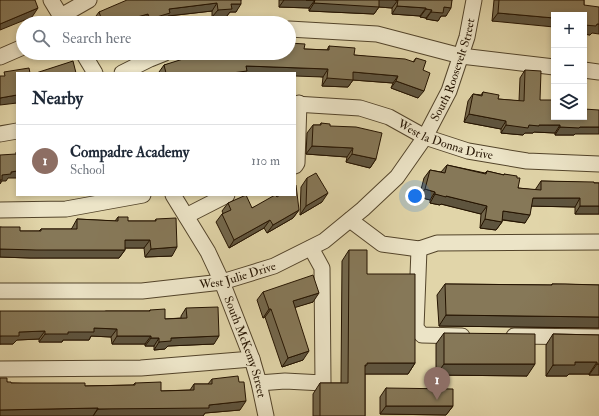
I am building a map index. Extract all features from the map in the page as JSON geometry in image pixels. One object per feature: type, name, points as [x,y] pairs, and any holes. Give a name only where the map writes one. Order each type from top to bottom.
[{"type":"street","points":[[51,0],[61,16]]},
{"type":"street","points":[[68,16],[89,0]]},
{"type":"street","name":"South Roosevelt Street","points":[[425,137],[449,92],[467,37],[474,0]]},
{"type":"street","points":[[296,29],[377,34],[461,56],[551,67]]},
{"type":"street","points":[[0,57],[16,51]]},
{"type":"street","points":[[87,60],[94,72]]},
{"type":"street","points":[[124,72],[148,60]]},
{"type":"street","points":[[587,70],[599,72]]},
{"type":"street","points":[[296,164],[297,104]]},
{"type":"street","name":"West la Donna Drive","points":[[297,104],[360,108],[389,117],[425,137],[468,151],[497,157],[527,161],[599,164]]},
{"type":"street","points":[[0,134],[16,131]]},
{"type":"street","name":"West Julie Drive","points":[[0,291],[142,291],[222,282],[274,266],[324,241],[350,220],[397,177],[425,137]]},
{"type":"street","points":[[0,210],[66,209],[138,196]]},
{"type":"street","name":"South McKemy Street","points":[[174,196],[208,252],[222,282],[252,359],[266,416]]},
{"type":"street","points":[[186,216],[225,196]]},
{"type":"street","points":[[350,220],[382,244],[420,249],[437,243],[599,242]]},
{"type":"street","points":[[259,383],[285,381],[323,383],[322,268],[310,248]]},
{"type":"street","points":[[420,249],[416,328],[422,335],[472,336]]},
{"type":"street","points":[[496,336],[599,337]]},
{"type":"street","points":[[0,369],[141,368],[252,359]]},
{"type":"building","points":[[0,0],[35,0],[38,8],[0,24]]},
{"type":"building","points":[[127,0],[241,0],[241,4],[231,4],[232,9],[218,10],[217,3],[169,9],[170,13],[160,16],[149,16],[148,14],[141,16],[100,16],[99,12]]},
{"type":"building","points":[[315,0],[379,0],[379,7],[314,3]]},
{"type":"building","points":[[398,0],[452,0],[451,8],[444,7],[443,13],[431,12],[432,10],[426,8],[397,6]]},
{"type":"building","points":[[499,0],[584,0],[584,5],[599,7],[599,24],[596,26],[587,25],[587,12],[551,12],[551,18],[498,13]]},
{"type":"building","points":[[296,43],[305,44],[304,49],[329,50],[329,46],[355,48],[354,55],[405,59],[414,62],[416,58],[426,61],[423,70],[430,73],[424,91],[396,81],[398,76],[353,72],[353,80],[327,78],[328,69],[246,66],[247,71],[240,72],[166,72],[164,65],[180,60],[296,60]]},
{"type":"building","points":[[73,61],[76,72],[39,72]]},
{"type":"building","points":[[29,68],[30,72],[16,72],[16,95],[0,98],[0,76],[5,76],[4,72]]},
{"type":"building","points":[[525,70],[541,71],[540,100],[551,100],[551,120],[587,120],[587,109],[599,110],[599,127],[579,128],[560,127],[560,125],[529,125],[528,128],[506,125],[506,121],[469,114],[473,94],[482,96],[483,92],[499,95],[498,99],[524,101]]},
{"type":"building","points":[[321,123],[330,124],[330,126],[356,127],[382,133],[376,159],[352,154],[353,148],[312,146],[313,125],[321,125]]},
{"type":"building","points":[[16,154],[16,171],[11,172],[11,174],[2,175],[2,180],[0,180],[0,155]]},
{"type":"building","points":[[447,165],[486,174],[487,171],[517,176],[517,178],[520,178],[518,188],[541,190],[541,181],[599,183],[599,206],[580,206],[580,198],[533,198],[530,215],[503,211],[502,222],[485,219],[487,206],[435,194],[435,192],[425,189],[430,170],[445,173]]},
{"type":"building","points":[[316,173],[328,193],[306,206],[307,178]]},
{"type":"building","points":[[296,185],[299,210],[273,225],[270,220],[234,240],[222,214],[231,210],[228,203],[246,196],[252,208],[273,196],[296,196]]},
{"type":"building","points":[[118,217],[128,217],[128,221],[156,221],[156,219],[176,218],[177,247],[151,249],[150,240],[125,240],[125,250],[0,249],[0,227],[20,227],[20,231],[41,231],[41,229],[77,229],[77,219],[118,221]]},
{"type":"building","points":[[349,250],[367,250],[367,274],[415,274],[415,363],[367,363],[367,365],[365,365],[365,416],[320,416],[320,383],[348,383]]},
{"type":"building","points":[[313,275],[319,293],[293,301],[309,351],[288,358],[271,309],[269,309],[263,292]]},
{"type":"building","points":[[445,284],[599,285],[599,317],[446,315]]},
{"type":"building","points":[[218,307],[219,336],[171,338],[171,341],[159,342],[159,338],[151,338],[151,336],[117,336],[117,329],[94,328],[94,332],[45,334],[45,331],[19,332],[19,336],[0,336],[0,311],[150,311],[165,309],[165,319],[187,318],[186,308]]},
{"type":"building","points":[[444,333],[535,334],[535,364],[444,364]]},
{"type":"building","points":[[553,334],[599,335],[599,364],[597,364],[597,362],[575,362],[575,365],[553,365]]},
{"type":"building","points":[[238,376],[239,382],[244,382],[246,401],[209,405],[209,408],[0,410],[0,378],[7,378],[7,382],[11,383],[85,383],[85,386],[135,385],[135,383],[161,382],[161,391],[194,390],[194,384],[212,384],[212,379]]},
{"type":"building","points":[[386,388],[453,389],[453,406],[386,406]]},
{"type":"place","name":"Compadre Academy","points":[[437,400]]}]
